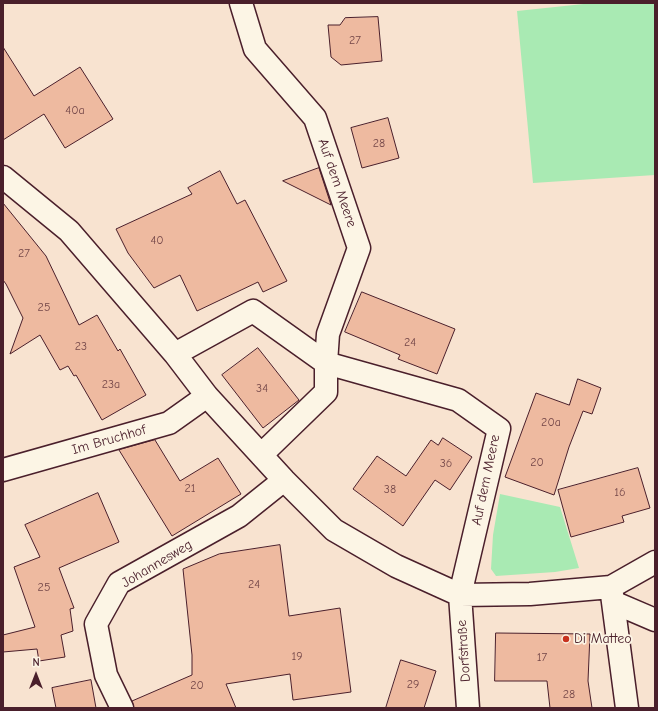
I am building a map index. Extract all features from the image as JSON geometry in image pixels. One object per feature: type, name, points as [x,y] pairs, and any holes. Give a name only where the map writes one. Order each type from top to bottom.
[{"type":"street","name":"Auf dem Meere","points":[[241,3],[255,49],[315,118],[359,248],[328,334],[326,392],[261,455]]},
{"type":"street","points":[[3,177],[69,231],[175,354],[207,396],[284,480],[334,530],[396,566],[460,595],[612,594],[655,620]]},
{"type":"street","name":"Auf dem Meere","points":[[175,354],[254,311],[326,363],[458,400],[499,429],[460,595]]},
{"type":"street","name":"Im Bruchhof","points":[[3,470],[169,423],[207,396]]},
{"type":"street","name":"Johannesweg","points":[[122,708],[106,675],[96,624],[119,583],[238,516],[284,480]]},
{"type":"street","points":[[612,594],[655,562]]},
{"type":"street","points":[[612,594],[627,708]]},
{"type":"street","name":"Dorfstraße","points":[[460,595],[468,708]]},
{"type":"green space","points":[[593,3],[655,3],[655,175],[533,183],[517,11]]},
{"type":"green space","points":[[500,494],[560,507],[579,568],[555,572],[496,576],[491,569],[493,535]]},
{"type":"building","points":[[378,17],[382,61],[341,65],[331,57],[328,25],[340,25],[345,18]]},
{"type":"building","points":[[3,47],[34,96],[80,67],[113,119],[65,148],[44,114],[3,140]]},
{"type":"building","points":[[388,118],[399,158],[362,168],[351,128]]},
{"type":"building","points":[[319,168],[331,205],[283,181]]},
{"type":"building","points":[[220,171],[237,204],[245,200],[287,281],[263,292],[258,282],[197,311],[180,275],[154,288],[128,253],[116,229],[192,194],[188,188]]},
{"type":"building","points":[[3,203],[46,256],[79,325],[97,315],[118,351],[120,349],[146,395],[102,420],[76,375],[74,376],[68,366],[60,370],[40,335],[10,354],[23,318],[3,280]]},
{"type":"building","points":[[362,292],[455,329],[437,374],[398,359],[400,355],[345,332]]},
{"type":"building","points":[[258,348],[299,400],[263,428],[222,375]]},
{"type":"building","points":[[578,379],[601,388],[592,414],[583,411],[569,447],[554,495],[505,477],[536,393],[569,405]]},
{"type":"building","points":[[443,438],[472,457],[450,490],[435,480],[403,526],[353,489],[377,456],[406,476],[431,440],[438,445]]},
{"type":"building","points":[[155,440],[180,481],[218,458],[241,494],[172,536],[119,450]]},
{"type":"building","points":[[638,468],[650,508],[622,516],[624,522],[571,537],[558,490]]},
{"type":"building","points":[[98,493],[119,542],[59,568],[74,608],[70,609],[73,631],[61,635],[65,657],[39,661],[37,649],[3,652],[3,635],[35,627],[14,567],[40,557],[25,525]]},
{"type":"building","points":[[280,545],[289,616],[340,608],[351,692],[293,700],[290,674],[226,684],[236,708],[134,708],[132,701],[192,675],[192,655],[183,569],[219,554]]},
{"type":"building","points":[[496,633],[590,634],[588,681],[592,708],[550,708],[547,681],[495,681]]},
{"type":"building","points":[[401,660],[436,671],[424,708],[386,708]]},
{"type":"building","points":[[91,680],[96,708],[56,708],[52,688]]},
{"type":"place","name":"Di Matteo","points":[[566,639]]}]
